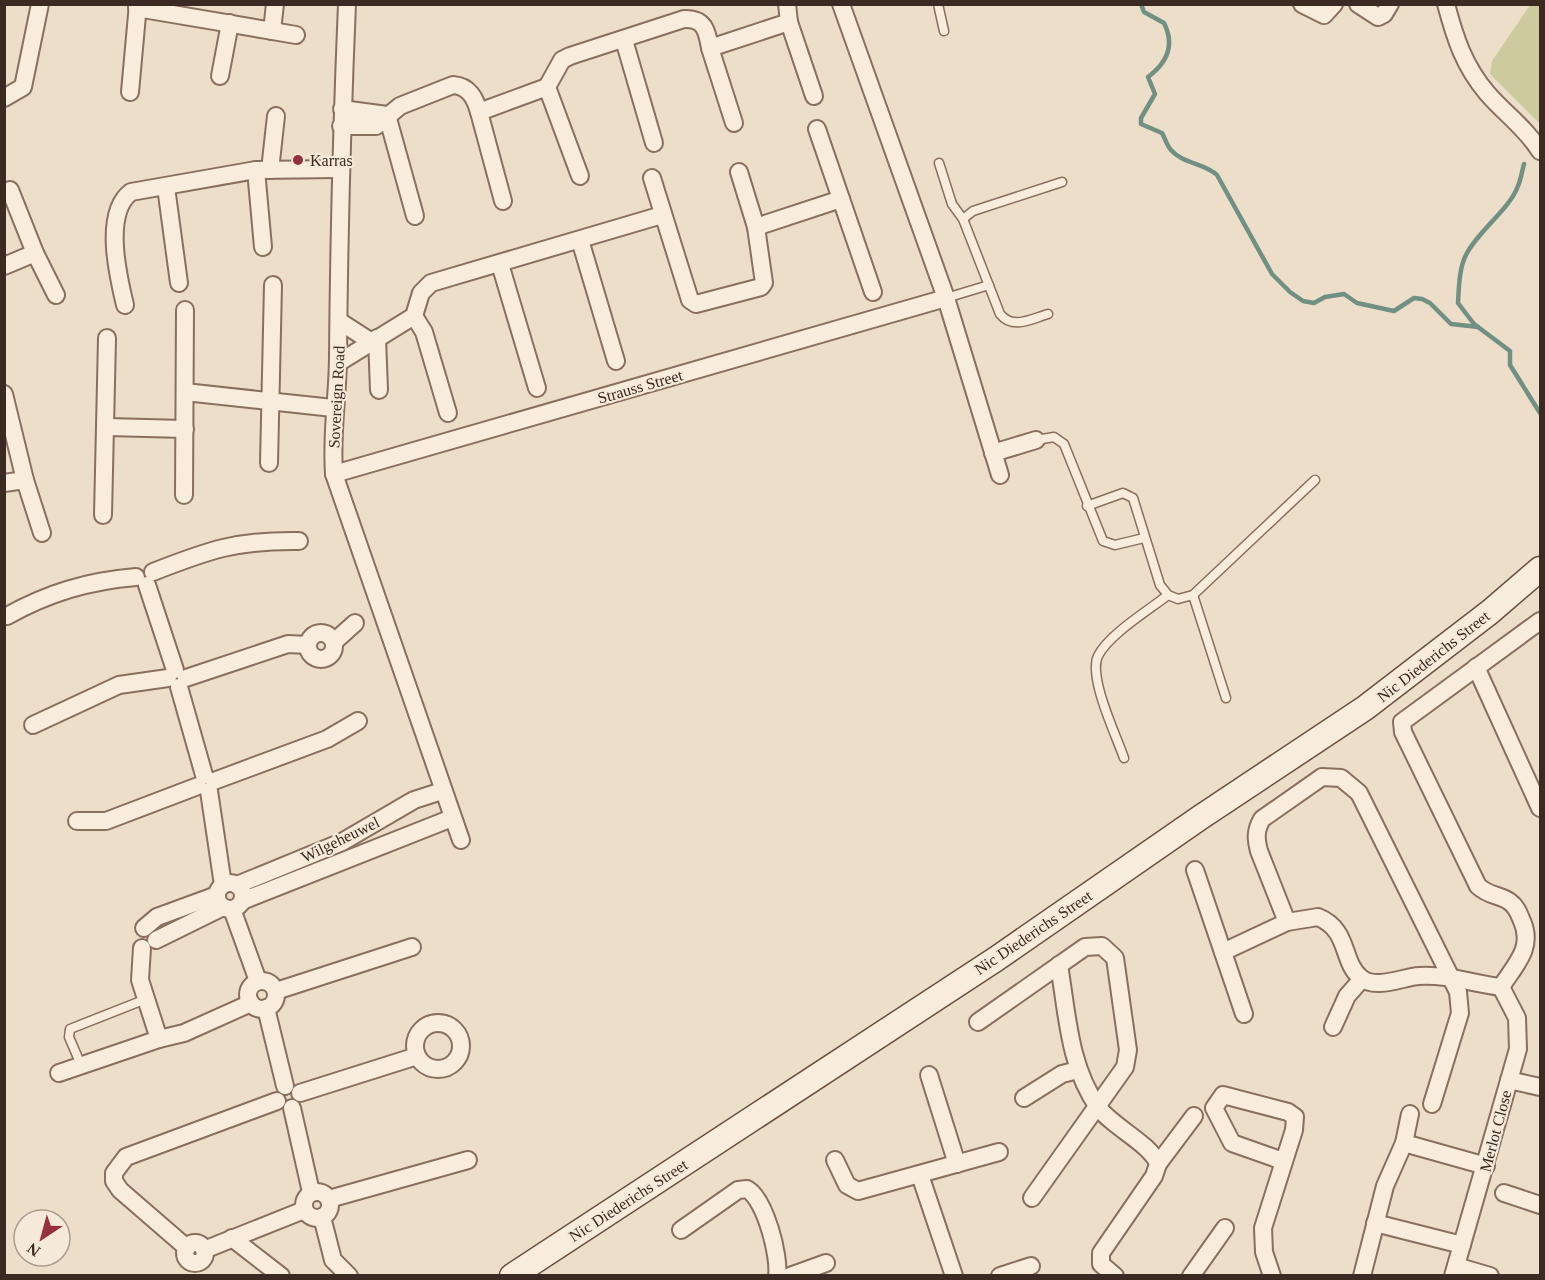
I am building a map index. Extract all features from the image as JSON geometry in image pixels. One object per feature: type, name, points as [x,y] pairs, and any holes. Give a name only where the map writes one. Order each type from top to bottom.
[{"type":"street","points":[[4,98],[23,87],[40,4]]},
{"type":"street","points":[[272,31],[275,4]]},
{"type":"street","name":"Sovereign Road","points":[[347,4],[339,169],[338,363],[331,440],[334,474],[442,791],[461,840]]},
{"type":"street","points":[[841,4],[946,298],[1000,475]]},
{"type":"street","points":[[1302,4],[1324,15],[1334,4]]},
{"type":"street","points":[[1358,4],[1378,17],[1384,14],[1390,4]]},
{"type":"street","points":[[1446,4],[1462,58],[1488,95],[1511,115],[1540,134]]},
{"type":"street","points":[[130,92],[138,6],[296,35]]},
{"type":"street","points":[[710,48],[788,13],[814,96]]},
{"type":"street","points":[[479,112],[547,87],[562,60],[684,19],[695,18],[706,30],[734,123]]},
{"type":"street","points":[[220,76],[230,24]]},
{"type":"street","points":[[624,39],[654,143]]},
{"type":"street","points":[[341,126],[376,126],[400,106],[453,85],[462,86],[470,92],[479,112],[503,201]]},
{"type":"street","points":[[547,87],[580,176]]},
{"type":"street","points":[[342,109],[387,115]]},
{"type":"street","points":[[387,115],[415,216]]},
{"type":"street","points":[[1511,115],[1540,152]]},
{"type":"street","points":[[263,247],[263,170],[276,116]]},
{"type":"street","points":[[817,129],[873,292]]},
{"type":"street","points":[[125,305],[115,248],[118,207],[130,192],[166,187],[221,174],[263,170],[339,169]]},
{"type":"street","points":[[651,178],[690,300],[696,304],[761,286],[764,283],[756,227],[740,172]]},
{"type":"street","points":[[166,187],[179,283]]},
{"type":"street","points":[[10,190],[35,253],[56,295]]},
{"type":"street","points":[[756,227],[841,199]]},
{"type":"street","points":[[338,363],[414,316],[421,293],[431,283],[662,215]]},
{"type":"street","points":[[580,240],[616,361]]},
{"type":"street","points":[[4,266],[35,253]]},
{"type":"street","points":[[500,264],[537,388]]},
{"type":"street","points":[[269,464],[273,285]]},
{"type":"street","name":"Strauss Street","points":[[334,474],[946,298]]},
{"type":"street","points":[[184,495],[185,310]]},
{"type":"street","points":[[414,316],[424,332],[448,413]]},
{"type":"street","points":[[339,321],[374,339]]},
{"type":"street","points":[[103,515],[107,428],[107,338]]},
{"type":"street","points":[[374,339],[379,390]]},
{"type":"street","points":[[185,392],[333,408]]},
{"type":"street","points":[[4,394],[25,480],[42,533]]},
{"type":"street","points":[[107,428],[185,429]]},
{"type":"street","points":[[993,453],[1036,440]]},
{"type":"street","points":[[4,483],[25,480]]},
{"type":"street","points":[[7,616],[62,590],[100,580],[145,578],[218,547],[259,540],[299,541]]},
{"type":"street","name":"Nic Diederichs Street","points":[[512,1275],[996,959],[1201,817],[1365,708],[1490,612],[1540,569]]},
{"type":"street","points":[[145,578],[177,678],[206,783],[229,897],[258,981]]},
{"type":"street","points":[[1362,979],[1385,982],[1418,975],[1501,987],[1527,946],[1533,924],[1509,901],[1485,893],[1478,886],[1401,726],[1404,719],[1540,621]]},
{"type":"street","points":[[33,725],[119,685],[177,678],[288,644],[308,645],[312,654],[321,659],[333,652],[334,642],[354,623]]},
{"type":"street","points":[[1476,668],[1540,808]]},
{"type":"street","points":[[77,821],[106,821],[327,739],[358,721]]},
{"type":"street","points":[[1287,922],[1256,839],[1258,827],[1262,819],[1322,777],[1341,778],[1359,793],[1453,979],[1461,1002],[1460,1013],[1432,1104]]},
{"type":"street","name":"Wilgeheuwel","points":[[229,897],[342,842],[414,800],[442,791]]},
{"type":"street","name":"Wilgeheuwel","points":[[229,897],[263,890],[452,818]]},
{"type":"street","points":[[1195,870],[1244,1014]]},
{"type":"street","points":[[229,897],[149,944],[136,943],[136,936],[144,928],[165,914],[229,897]]},
{"type":"street","points":[[1223,952],[1287,922],[1318,916],[1326,920],[1339,934],[1362,979]]},
{"type":"street","points":[[149,944],[139,970],[159,1039]]},
{"type":"street","points":[[978,1022],[1085,947],[1102,946],[1114,958],[1127,1058],[1125,1067],[1032,1198]]},
{"type":"street","points":[[276,991],[412,947]]},
{"type":"street","points":[[1059,965],[1078,1070],[1096,1106],[1151,1154],[1158,1164]]},
{"type":"street","points":[[1333,1027],[1347,996],[1362,979]]},
{"type":"street","points":[[258,981],[269,983],[276,991]]},
{"type":"street","points":[[258,981],[250,988],[259,1006],[289,1097],[311,1192]]},
{"type":"street","name":"Merlot Close","points":[[1455,1271],[1518,1049],[1517,1018],[1501,987]]},
{"type":"street","points":[[59,1073],[274,1001],[276,991]]},
{"type":"street","points":[[304,1210],[204,1250],[198,1244],[189,1262],[114,1182],[118,1164],[126,1157],[289,1097],[417,1056]]},
{"type":"street","points":[[1024,1098],[1062,1074],[1078,1070]]},
{"type":"street","points":[[929,1075],[957,1164]]},
{"type":"street","points":[[1509,1080],[1540,1087]]},
{"type":"street","points":[[1272,1275],[1264,1252],[1263,1228],[1294,1130],[1295,1117],[1288,1112],[1223,1095],[1219,1098],[1215,1108],[1232,1143],[1283,1161]]},
{"type":"street","points":[[1362,1275],[1385,1186],[1404,1143],[1410,1114]]},
{"type":"street","points":[[1111,1274],[1101,1264],[1103,1247],[1154,1176],[1158,1164],[1194,1116]]},
{"type":"street","points":[[1404,1143],[1486,1166]]},
{"type":"street","points":[[835,1160],[847,1185],[858,1191],[999,1152]]},
{"type":"street","points":[[329,1200],[468,1160]]},
{"type":"street","points":[[920,1175],[954,1275]]},
{"type":"street","points":[[681,1230],[738,1190],[747,1189],[761,1205],[778,1263],[777,1275]]},
{"type":"street","points":[[311,1192],[322,1192],[329,1200],[329,1210],[322,1217],[312,1217],[304,1210],[304,1199],[311,1192]]},
{"type":"street","points":[[1504,1193],[1540,1205]]},
{"type":"street","points":[[322,1217],[333,1260],[349,1275]]},
{"type":"street","points":[[1375,1223],[1462,1245]]},
{"type":"street","points":[[1191,1275],[1225,1228]]},
{"type":"street","points":[[232,1238],[281,1275]]},
{"type":"street","points":[[790,1275],[826,1263]]},
{"type":"street","points":[[1000,1275],[1031,1266]]},
{"type":"street","points":[[1455,1271],[1490,1275]]},
{"type":"lane","points":[[938,4],[944,31]]},
{"type":"lane","points":[[939,164],[952,204],[963,219],[1000,314],[1010,323],[1016,324],[1048,314]]},
{"type":"lane","points":[[963,219],[973,211],[1062,182]]},
{"type":"lane","points":[[946,298],[989,285]]},
{"type":"lane","points":[[1036,440],[1054,437],[1064,444],[1103,541],[1115,545],[1144,538]]},
{"type":"lane","points":[[1087,506],[1123,493],[1129,494],[1160,585],[1168,595],[1178,599],[1193,596],[1315,480]]},
{"type":"lane","points":[[1124,758],[1096,678],[1097,657],[1111,640],[1168,595]]},
{"type":"lane","points":[[1193,596],[1226,698]]},
{"type":"lane","points":[[81,1065],[69,1037],[70,1029],[146,999]]},
{"type":"green space","points":[[1530,5],[1540,5],[1540,124],[1490,74],[1492,61]]},
{"type":"building","name":"Karras","points":[[294,157],[302,157],[302,164],[293,164]]},
{"type":"waterway","points":[[1141,4],[1144,12],[1164,23],[1169,39],[1164,60],[1148,77],[1155,94],[1141,118],[1141,124],[1162,133],[1176,155],[1217,175],[1272,274],[1290,292],[1303,301],[1314,303],[1325,297],[1344,294],[1357,303],[1394,311],[1414,298],[1422,299],[1430,303],[1451,324],[1478,327]]},
{"type":"waterway","points":[[1524,164],[1514,195],[1479,236],[1464,259],[1458,303],[1474,324],[1510,351],[1510,365],[1540,413]]},
{"type":"place","name":"Karras","points":[[298,160]]}]
